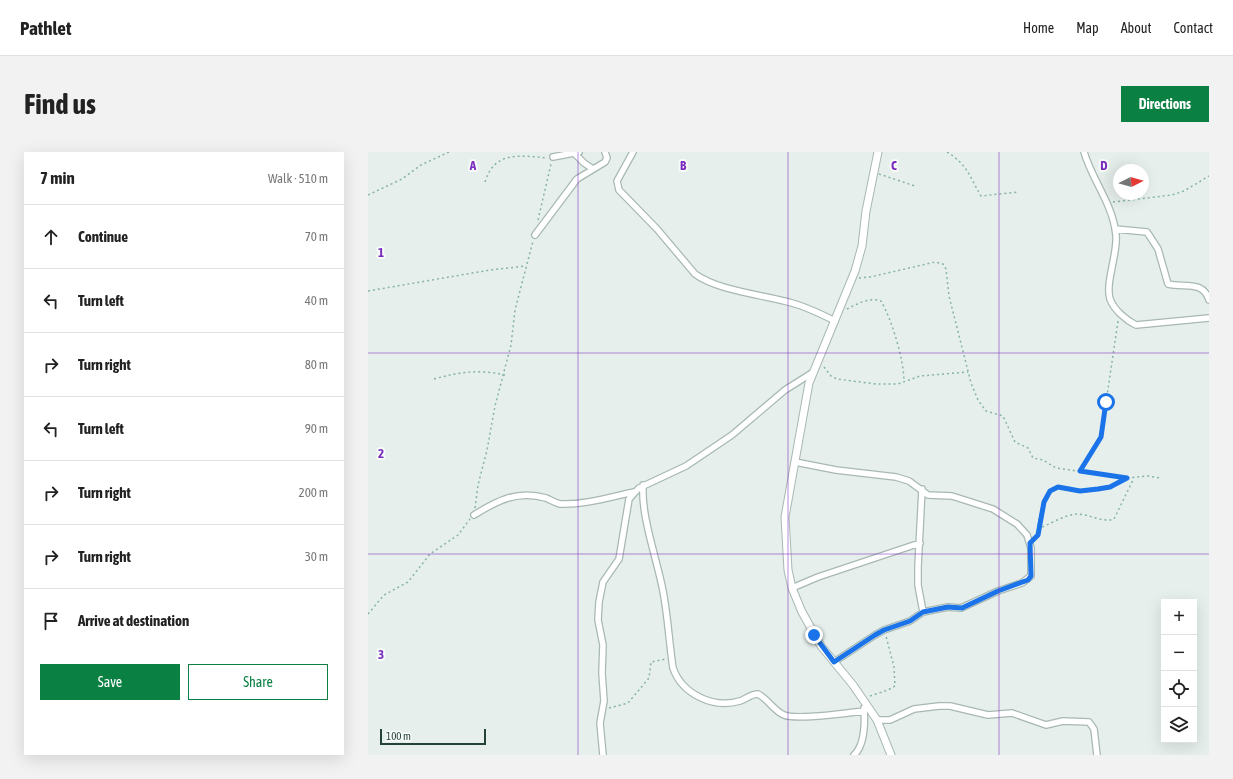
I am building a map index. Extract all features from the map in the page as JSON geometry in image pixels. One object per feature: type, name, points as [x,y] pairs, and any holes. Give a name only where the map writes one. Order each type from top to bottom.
[{"type":"street","points":[[553,157],[575,152],[584,163],[593,169]]},
{"type":"street","points":[[535,235],[571,185],[577,179],[605,162],[607,158],[605,152]]},
{"type":"street","points":[[633,152],[617,181],[619,190],[657,229],[695,274],[702,279],[717,284],[794,303],[836,318]]},
{"type":"street","points":[[878,152],[862,246],[853,278],[812,373],[806,395],[785,517],[788,570],[792,588],[802,612],[821,646],[862,698],[877,720],[891,755]]},
{"type":"street","points":[[1084,152],[1107,202],[1115,229],[1116,240],[1110,295],[1111,300],[1120,313],[1136,325],[1209,318]]},
{"type":"street","points":[[1115,229],[1147,232],[1158,248],[1168,284],[1198,286],[1206,293],[1209,300]]},
{"type":"street","points":[[603,755],[600,723],[604,701],[602,673],[603,645],[598,620],[599,602],[603,582],[619,559],[629,498],[643,485],[686,466],[732,435],[785,390],[812,373]]},
{"type":"street","points":[[794,462],[836,470],[896,477],[909,481],[922,489],[928,495],[952,496],[993,509],[1022,528],[1030,543],[1031,576],[1028,580],[998,591],[962,608],[948,607],[923,612],[910,621],[884,630],[834,662]]},
{"type":"street","points":[[643,485],[642,496],[645,514],[668,617],[672,658],[676,675],[682,683],[705,701],[732,702],[758,694],[770,702],[782,714],[793,717],[849,714],[864,711]]},
{"type":"street","points":[[922,489],[920,506],[918,585],[923,612]]},
{"type":"street","points":[[475,514],[498,501],[520,494],[546,498],[561,504],[586,502],[634,492]]},
{"type":"street","points":[[792,588],[818,577],[920,543]]},
{"type":"street","points":[[854,755],[858,751],[863,738],[864,711],[862,698]]},
{"type":"street","points":[[877,720],[894,719],[914,709],[950,706],[988,715],[1012,713],[1046,725],[1063,721],[1084,721],[1089,722],[1094,729],[1097,755]]},
{"type":"path","points":[[368,195],[402,179],[421,165],[449,152]]},
{"type":"path","points":[[947,152],[968,171],[981,196],[1018,192]]},
{"type":"path","points":[[513,153],[553,157],[538,222]]},
{"type":"path","points":[[485,182],[487,171],[496,158]]},
{"type":"path","points":[[874,173],[915,186]]},
{"type":"path","points":[[1107,202],[1172,195],[1184,191],[1209,176]]},
{"type":"path","points":[[368,614],[384,595],[408,582],[430,554],[458,535],[475,514],[474,502],[480,472],[487,450],[495,406],[504,375],[512,338],[514,315],[535,235]]},
{"type":"path","points":[[853,278],[870,277],[935,262],[943,264],[948,277],[949,296],[968,372],[983,407],[988,413],[1003,416],[1015,442],[1028,448],[1031,456],[1043,460],[1056,468],[1127,478],[1148,476],[1160,478]]},
{"type":"path","points":[[368,292],[490,270],[526,266]]},
{"type":"path","points":[[836,318],[844,310],[865,301],[881,301],[889,319],[901,356],[904,382]]},
{"type":"path","points":[[1080,471],[1101,437],[1111,362],[1114,355],[1120,313]]},
{"type":"path","points":[[819,356],[826,371],[837,379],[876,384],[894,384],[904,382],[916,376],[968,372]]},
{"type":"path","points":[[434,379],[470,371],[487,371],[504,375]]},
{"type":"path","points":[[1030,543],[1037,536],[1046,496],[1054,488],[1058,487],[1080,491],[1098,489],[1110,487],[1127,478]]},
{"type":"path","points":[[1038,530],[1077,514],[1090,515],[1105,520],[1114,519],[1134,478]]},
{"type":"path","points":[[862,698],[888,690],[894,686],[894,667],[884,630]]},
{"type":"path","points":[[602,710],[628,703],[649,678],[651,662],[672,658]]},
{"type":"route","points":[[814,635],[834,662],[875,635],[884,630],[910,621],[923,612],[948,607],[962,608],[998,591],[1028,580],[1031,576],[1032,568],[1030,543],[1038,535],[1037,532],[1047,493],[1058,487],[1080,491],[1110,487],[1127,478],[1080,471],[1098,446],[1106,413],[1106,402]]}]
